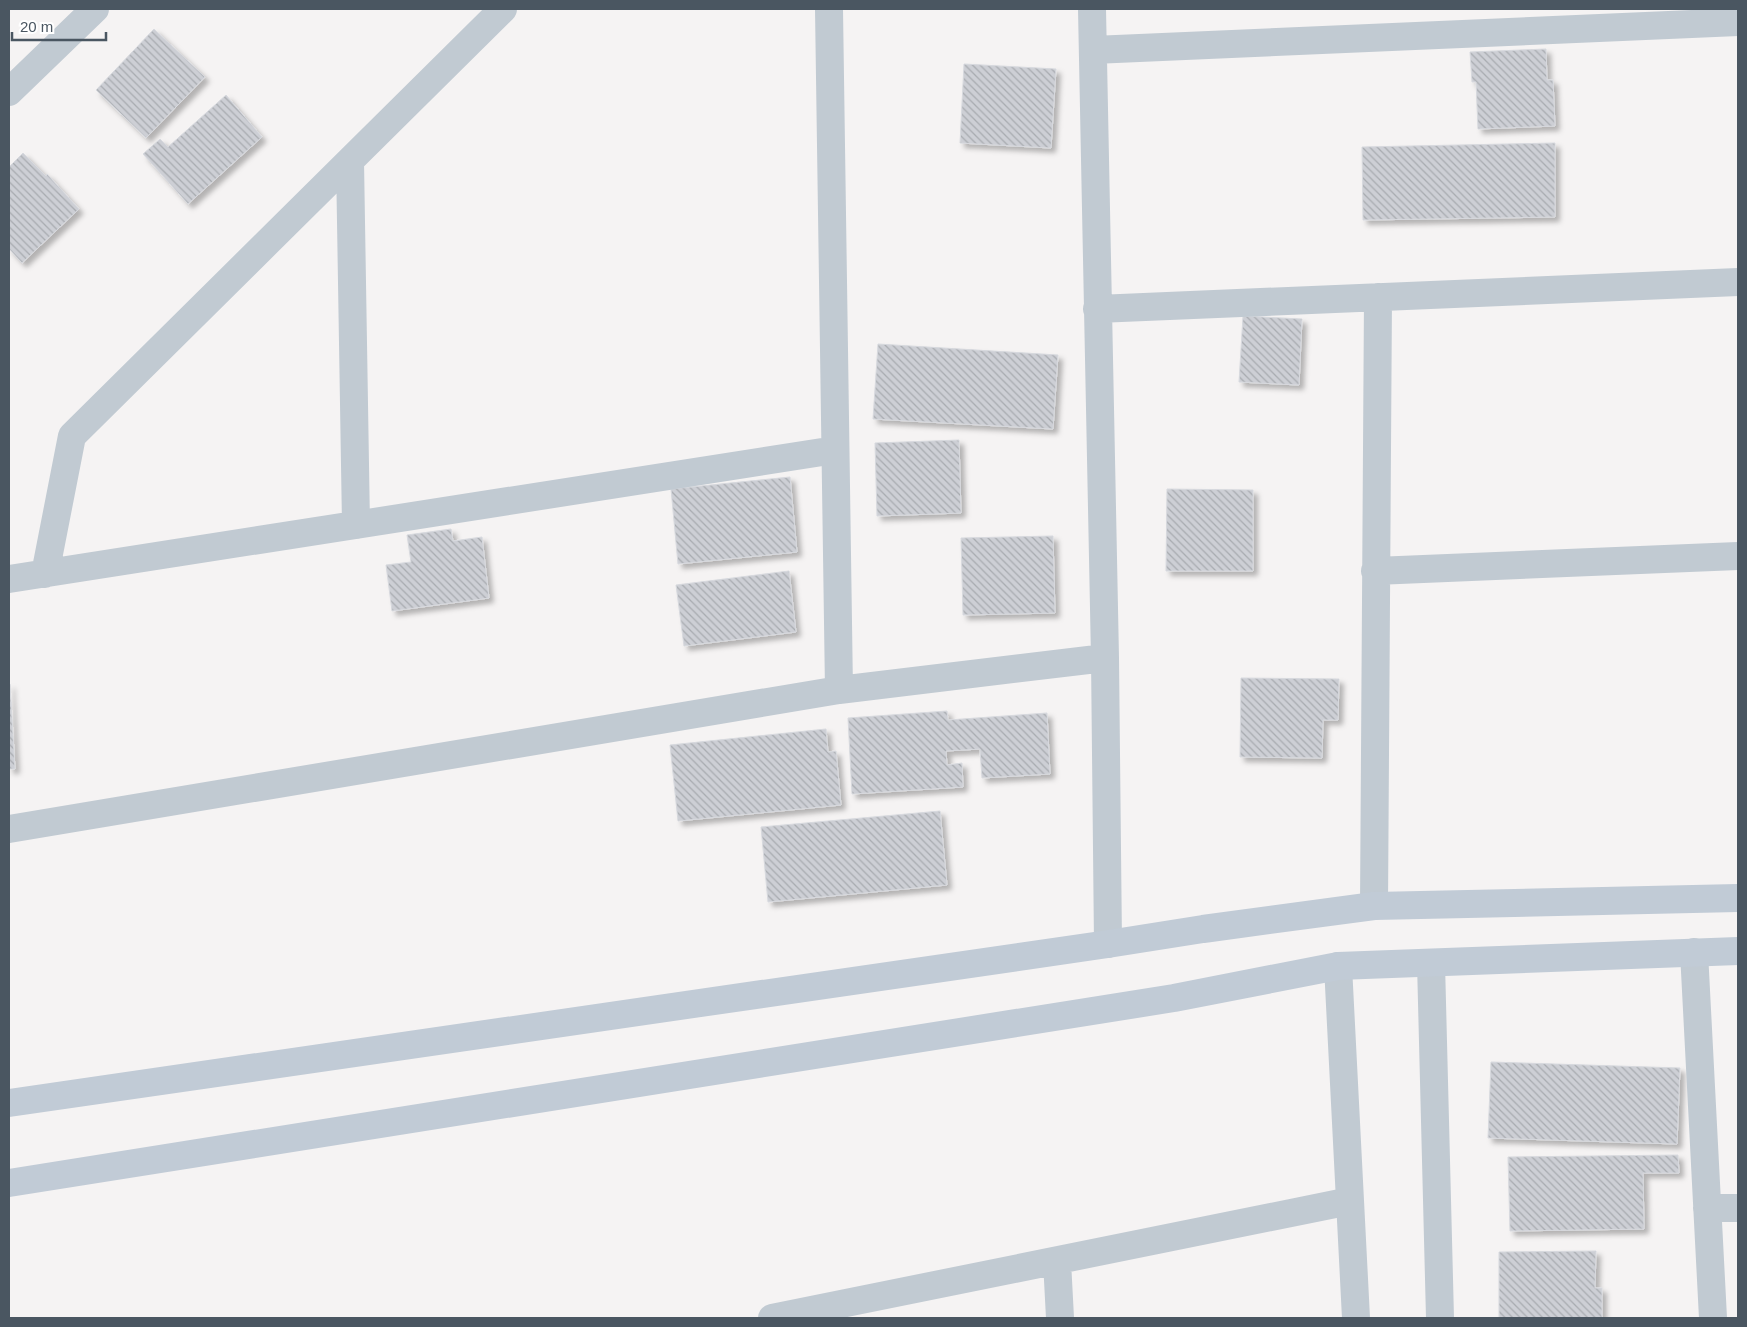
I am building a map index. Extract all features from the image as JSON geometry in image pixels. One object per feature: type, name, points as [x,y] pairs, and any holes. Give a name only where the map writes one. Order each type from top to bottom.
[{"type":"street","points":[[9,92],[95,9]]},
{"type":"street","points":[[45,574],[72,436],[503,9]]},
{"type":"street","points":[[829,9],[839,690]]},
{"type":"street","points":[[1092,9],[1105,658],[1108,944]]},
{"type":"street","points":[[1093,50],[1555,19],[1738,22]]},
{"type":"street","points":[[350,161],[356,525]]},
{"type":"street","points":[[1097,309],[1738,282]]},
{"type":"street","points":[[1374,906],[1378,297]]},
{"type":"street","points":[[9,579],[835,450]]},
{"type":"street","points":[[1375,571],[1738,556]]},
{"type":"street","points":[[9,829],[839,690],[1105,658]]},
{"type":"street","points":[[9,1103],[1203,929],[1374,906],[1738,898]]},
{"type":"street","points":[[9,1183],[1174,998],[1338,966],[1738,951]]},
{"type":"street","points":[[1694,952],[1713,1318]]},
{"type":"street","points":[[1431,963],[1440,1318]]},
{"type":"street","points":[[1338,966],[1356,1318]]},
{"type":"street","points":[[775,1318],[1350,1201]]},
{"type":"street","points":[[1708,1208],[1738,1208]]},
{"type":"street","points":[[1057,1261],[1060,1318]]},
{"type":"building","points":[[154,29],[205,77],[146,138],[96,90]]},
{"type":"building","points":[[1546,49],[1547,80],[1553,80],[1555,126],[1478,129],[1476,82],[1472,82],[1470,52]]},
{"type":"building","points":[[964,64],[1056,69],[1051,148],[960,143]]},
{"type":"building","points":[[226,95],[262,137],[188,204],[143,154],[160,139],[168,147]]},
{"type":"building","points":[[1555,143],[1555,217],[1363,220],[1362,147]]},
{"type":"building","points":[[23,153],[46,176],[47,174],[79,209],[22,263],[9,249],[9,167]]},
{"type":"building","points":[[1243,316],[1302,319],[1299,385],[1239,382]]},
{"type":"building","points":[[878,344],[1058,355],[1053,429],[873,419]]},
{"type":"building","points":[[959,440],[961,513],[877,516],[875,443]]},
{"type":"building","points":[[790,477],[797,552],[678,564],[671,489]]},
{"type":"building","points":[[1167,489],[1253,490],[1253,571],[1166,571]]},
{"type":"building","points":[[451,529],[453,541],[482,537],[489,598],[392,611],[386,565],[411,562],[407,535]]},
{"type":"building","points":[[1053,536],[1055,613],[963,615],[961,538]]},
{"type":"building","points":[[789,571],[796,632],[684,646],[676,585]]},
{"type":"building","points":[[1241,678],[1339,679],[1338,720],[1323,720],[1322,758],[1240,757]]},
{"type":"building","points":[[10,684],[15,769],[9,769]]},
{"type":"building","points":[[947,711],[948,720],[1047,713],[1050,774],[982,778],[980,749],[946,751],[947,765],[962,763],[963,787],[852,794],[848,718]]},
{"type":"building","points":[[826,729],[828,752],[836,751],[841,805],[678,821],[670,745]]},
{"type":"building","points":[[940,811],[947,885],[768,902],[761,827]]},
{"type":"building","points":[[1491,1062],[1680,1068],[1677,1144],[1488,1138]]},
{"type":"building","points":[[1678,1155],[1679,1173],[1643,1173],[1644,1229],[1510,1231],[1508,1157]]},
{"type":"building","points":[[1596,1251],[1595,1288],[1602,1288],[1602,1318],[1499,1318],[1499,1252]]}]
